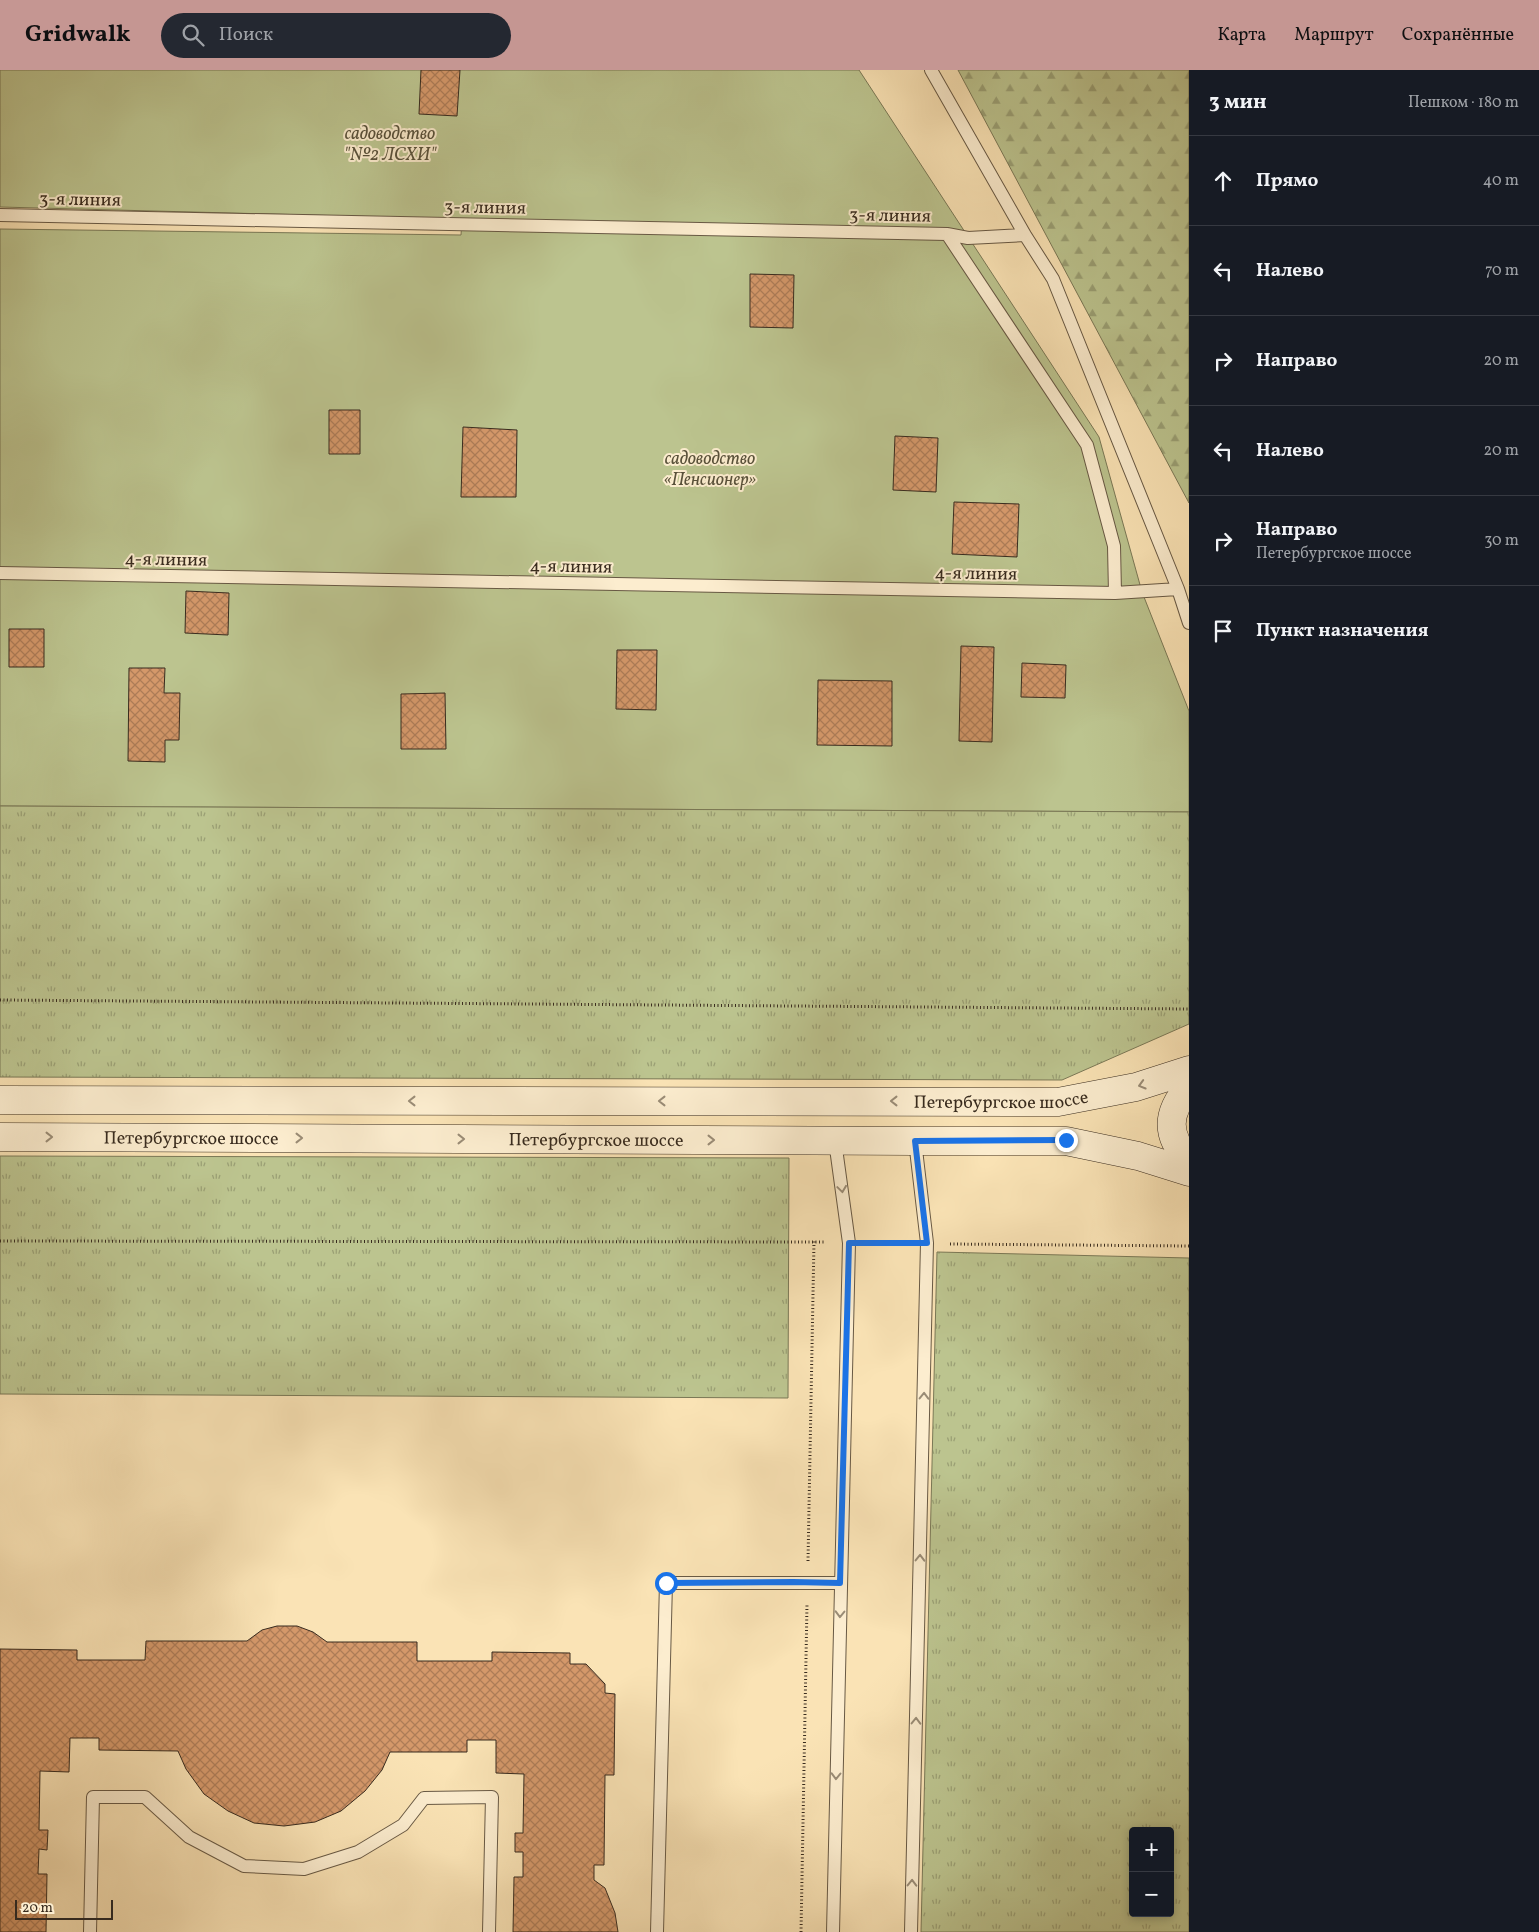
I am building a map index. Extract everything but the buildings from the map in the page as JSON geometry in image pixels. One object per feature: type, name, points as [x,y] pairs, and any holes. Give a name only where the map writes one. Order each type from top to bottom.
[{"type":"main road","name":"Петербургское шоссе","points":[[0,1100],[1058,1102],[1136,1087],[1189,1070]]},
{"type":"main road","points":[[1189,1087],[1174,1108],[1172,1123],[1173,1138],[1189,1160]]},
{"type":"main road","name":"Петербургское шоссе","points":[[0,1137],[835,1141],[1066,1140],[1138,1156],[1189,1172]]},
{"type":"lane","points":[[931,70],[1053,279],[1178,589],[1189,623]]},
{"type":"lane","name":"3-я линия","points":[[0,215],[947,234],[968,238],[1025,234]]},
{"type":"lane","points":[[947,234],[1087,445],[1114,546],[1116,593]]},
{"type":"lane","name":"4-я линия","points":[[0,573],[1116,593],[1178,589]]},
{"type":"lane","points":[[833,1932],[849,1243],[835,1141]]},
{"type":"lane","points":[[911,1932],[927,1243],[915,1141]]},
{"type":"lane","points":[[658,1932],[666,1583],[840,1583]]},
{"type":"lane","points":[[90,1932],[93,1797],[144,1797],[189,1837],[244,1866],[304,1869],[358,1852],[403,1825],[424,1798],[492,1797],[489,1932]]},
{"type":"path","points":[[0,1000],[1189,1009]]},
{"type":"path","points":[[0,1241],[814,1241],[849,1243],[1189,1246]]},
{"type":"green space","name":"садоводство «Пенсионер»","points":[[0,70],[859,70],[1099,437],[1142,592],[1189,711],[1189,812],[0,806],[0,229],[461,235],[462,219],[0,207]]},
{"type":"green space","points":[[958,70],[1189,70],[1189,503]]},
{"type":"green space","points":[[0,806],[1189,812],[1189,1024],[1062,1080],[0,1077]]},
{"type":"green space","points":[[0,1156],[789,1158],[788,1398],[0,1394]]},
{"type":"green space","points":[[937,1252],[1189,1258],[1189,1932],[921,1932]]},
{"type":"route","points":[[666,1583],[840,1583],[849,1243],[927,1243],[915,1141],[1066,1140]]},
{"type":"park label","name":"садоводство \"№2 ЛСХИ\"","points":[[390,143]]}]
